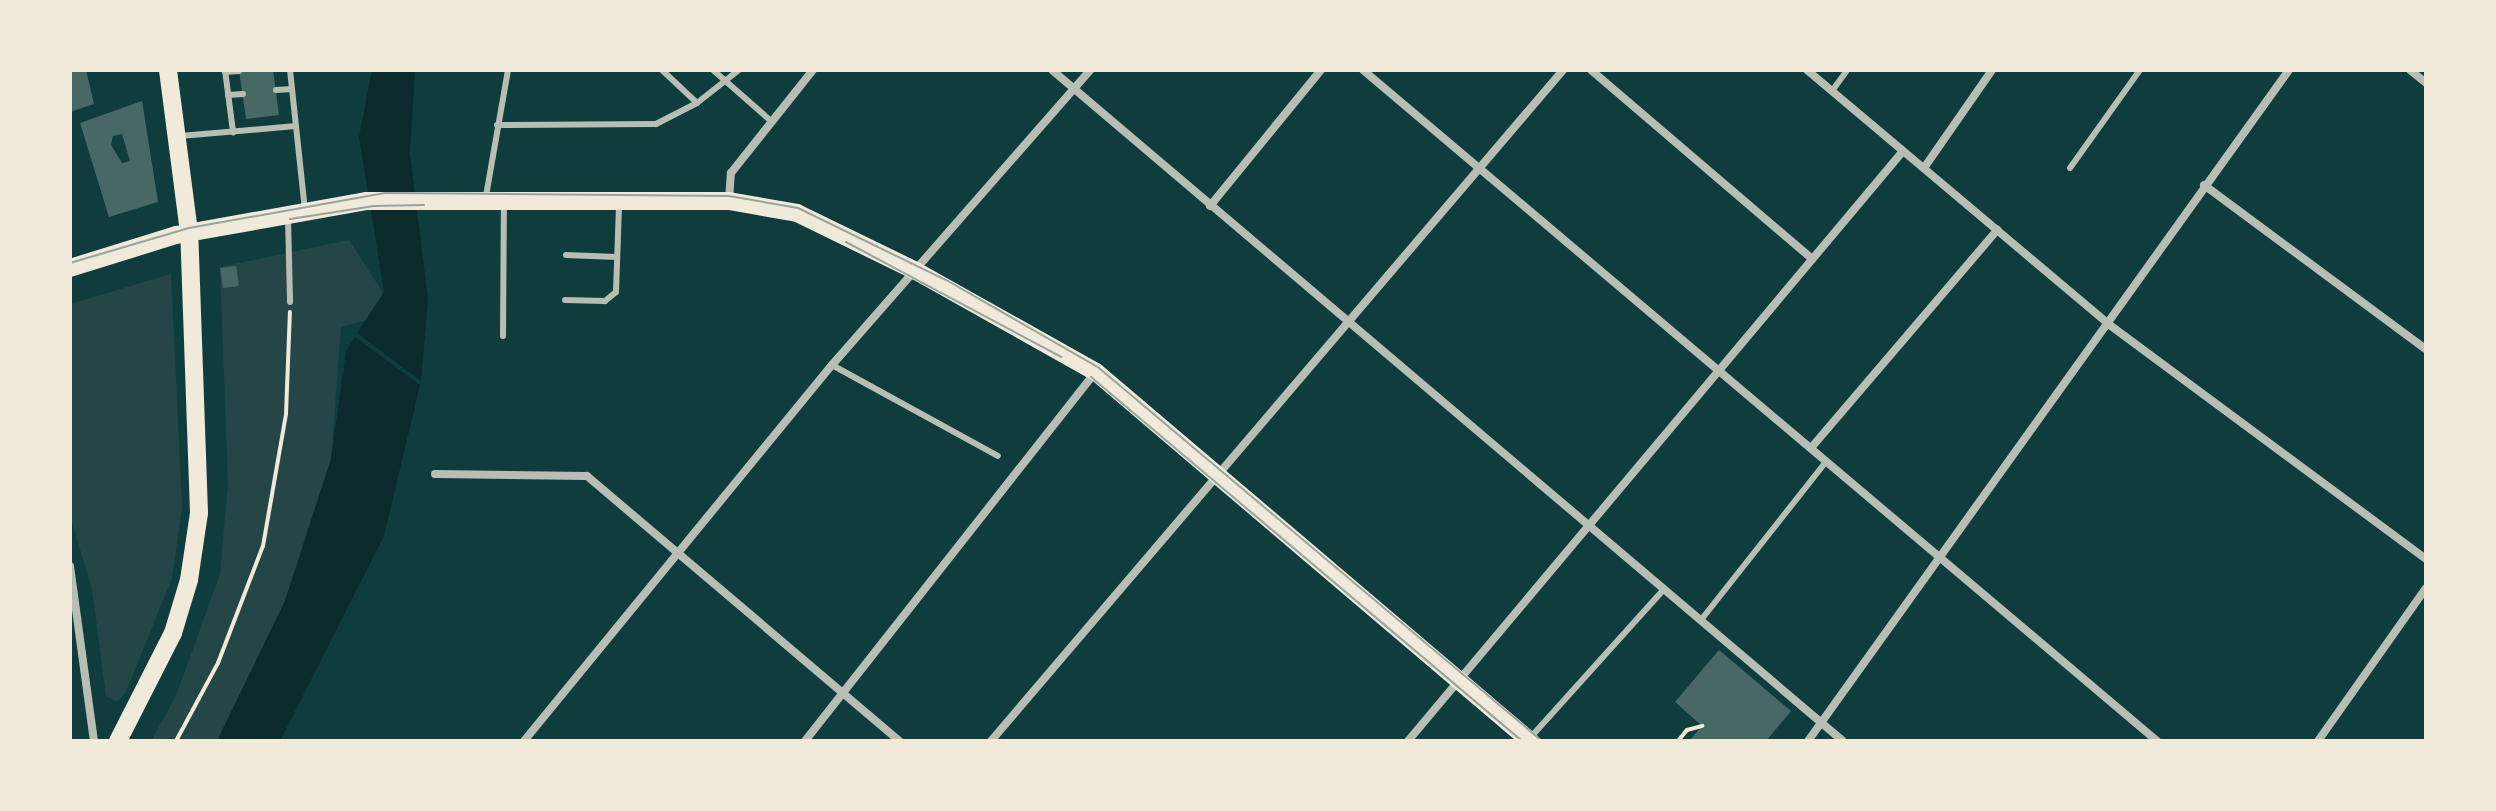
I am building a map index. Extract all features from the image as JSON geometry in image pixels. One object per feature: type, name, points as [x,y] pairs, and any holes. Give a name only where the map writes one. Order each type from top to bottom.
[{"type":"main road","points":[[118,741],[173,633],[195,549],[197,422],[189,232],[168,70]]},
{"type":"main road","points":[[70,268],[189,232],[335,205],[386,199],[729,201],[797,213],[916,271],[1096,372],[1219,473],[1529,740]]},
{"type":"street","points":[[729,201],[731,173],[770,120],[813,70]]},
{"type":"street","points":[[1052,70],[1843,741]]},
{"type":"street","points":[[524,741],[676,551],[832,365],[1090,70]]},
{"type":"street","points":[[1210,206],[1321,70]]},
{"type":"street","points":[[1363,70],[2157,741]]},
{"type":"street","points":[[991,741],[1346,322],[1481,170],[1563,70]]},
{"type":"street","points":[[1591,70],[1812,259]]},
{"type":"street","points":[[1807,70],[2107,323],[2426,559]]},
{"type":"street","points":[[1924,168],[1992,70]]},
{"type":"street","points":[[1808,741],[2289,70]]},
{"type":"street","points":[[2410,70],[2426,83]]},
{"type":"street","points":[[1408,741],[1903,151]]},
{"type":"street","points":[[2204,185],[2426,349]]},
{"type":"street","points":[[1811,448],[1997,230]]},
{"type":"street","points":[[805,741],[1096,372]]},
{"type":"street","points":[[435,474],[587,476],[900,741]]},
{"type":"street","points":[[70,566],[94,741]]},
{"type":"street","points":[[2318,741],[2426,588]]},
{"type":"lane","points":[[290,70],[296,126],[297,212],[290,302]]},
{"type":"lane","points":[[503,336],[495,199],[497,125],[508,70]]},
{"type":"lane","points":[[662,70],[697,103]]},
{"type":"lane","points":[[713,70],[770,120]]},
{"type":"lane","points":[[497,125],[656,124],[728,83],[739,70]]},
{"type":"lane","points":[[1832,91],[1847,70]]},
{"type":"lane","points":[[2070,168],[2140,70]]},
{"type":"lane","points":[[233,132],[225,71],[239,71]]},
{"type":"lane","points":[[276,90],[292,89]]},
{"type":"lane","points":[[228,95],[243,94]]},
{"type":"lane","points":[[176,136],[296,126]]},
{"type":"lane","points":[[565,300],[613,298],[618,200]]},
{"type":"lane","points":[[566,255],[617,257]]},
{"type":"lane","points":[[832,365],[998,456]]},
{"type":"lane","points":[[1701,620],[1826,462]]},
{"type":"lane","points":[[1529,740],[1664,589]]},
{"type":"path","points":[[176,741],[218,663],[263,546],[286,414],[290,302]]},
{"type":"path","points":[[1678,741],[1687,730],[1702,726]]},
{"type":"shaded area","points":[[372,70],[415,70],[410,153],[428,300],[421,381],[357,333],[384,292],[359,137]]},
{"type":"shaded area","points":[[349,240],[389,302],[382,316],[341,327],[331,459],[285,601],[217,741],[151,741],[176,696],[220,574],[228,483],[220,267]]},
{"type":"shaded area","points":[[171,274],[182,507],[172,578],[126,692],[117,702],[106,696],[92,589],[70,516],[70,304]]},
{"type":"shaded area","points":[[355,337],[420,385],[384,536],[280,741],[217,741],[285,601],[331,459],[346,351]]},
{"type":"building","points":[[70,70],[86,70],[94,104],[70,112]]},
{"type":"building","points":[[239,70],[273,70],[279,115],[246,119]]},
{"type":"building","points":[[142,101],[158,202],[109,217],[80,123]],"holes":[[[122,134],[130,161],[122,163],[111,145],[113,136]]]},
{"type":"building","points":[[236,266],[239,286],[223,288],[220,268]]},
{"type":"building","points":[[1719,650],[1791,711],[1766,741],[1689,741],[1702,726],[1675,702]]},
{"type":"tram line","points":[[70,263],[189,228],[385,193],[729,196],[798,208],[948,281],[1099,368],[1542,741]]},
{"type":"tram line","points":[[290,219],[374,206],[424,205]]},
{"type":"tram line","points":[[846,242],[1061,357]]},
{"type":"tram line","points":[[1091,377],[1522,741]]}]
